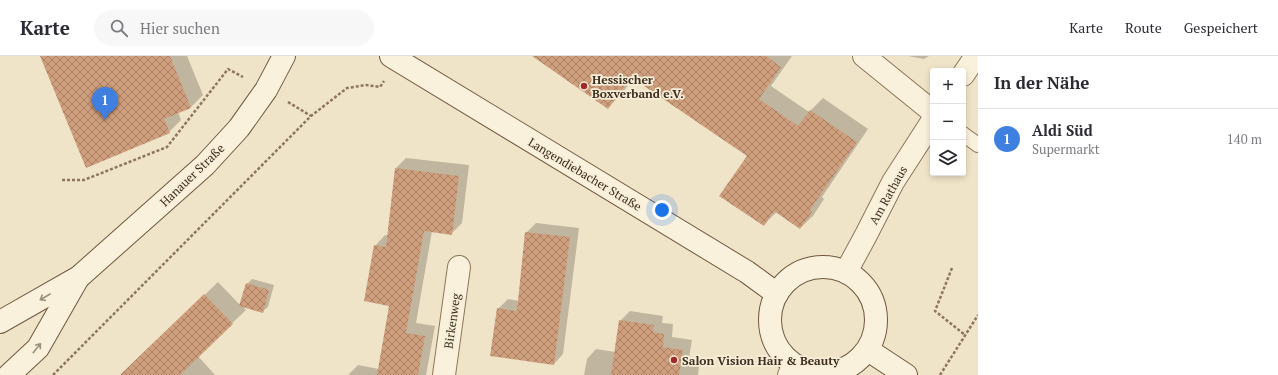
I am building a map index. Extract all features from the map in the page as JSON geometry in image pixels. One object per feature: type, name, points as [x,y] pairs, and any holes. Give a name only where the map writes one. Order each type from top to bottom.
[{"type":"street","name":"Hanauer Straße","points":[[0,322],[79,277],[205,165],[243,122],[266,90],[284,56]]},
{"type":"street","points":[[864,56],[930,110]]},
{"type":"street","points":[[966,71],[976,56]]},
{"type":"street","name":"Langendiebacher Straße","points":[[394,58],[747,272],[777,294]]},
{"type":"street","name":"Am Rathaus","points":[[846,272],[893,182],[930,125]]},
{"type":"street","name":"Birkenweg","points":[[444,375],[459,267]]},
{"type":"street","points":[[815,268],[831,268],[846,272],[859,281],[868,292],[875,306],[876,321],[874,336],[868,350],[856,362],[842,370],[826,373],[792,370],[776,345],[772,332],[770,319],[772,306],[777,294],[787,281],[800,272],[815,268]]},
{"type":"street","name":"Hanauer Straße","points":[[9,375],[38,348],[79,277]]},
{"type":"street","points":[[868,350],[906,375]]},
{"type":"lane","points":[[966,136],[978,145]]},
{"type":"path","points":[[53,375],[310,116],[347,88],[366,85],[380,87],[394,58]]},
{"type":"path","points":[[62,180],[84,180],[167,147],[228,69]]},
{"type":"path","points":[[952,268],[935,311],[965,335]]},
{"type":"path","points":[[940,375],[978,315]]},
{"type":"building","points":[[40,56],[170,56],[191,108],[164,119],[170,133],[86,168]]},
{"type":"building","points":[[532,56],[766,56],[781,67],[759,99],[798,126],[810,110],[857,142],[810,210],[812,212],[800,229],[774,211],[764,226],[719,196],[747,156],[631,77],[608,109]]},
{"type":"building","points":[[395,168],[459,176],[452,235],[424,231],[406,333],[425,336],[418,375],[377,375],[389,306],[364,301],[374,245],[386,247]]},
{"type":"building","points":[[525,232],[570,237],[554,365],[490,356],[497,308],[517,311]]},
{"type":"building","points":[[246,283],[269,290],[263,313],[239,306]]},
{"type":"building","points":[[204,294],[233,324],[180,375],[120,375]]},
{"type":"building","points":[[619,320],[654,325],[653,332],[664,334],[663,347],[683,350],[679,375],[611,375]]},
{"type":"place","name":"Hessischer Boxverband e.V.","points":[[584,86]]},
{"type":"place","name":"Aldi Süd","points":[[105,120]]},
{"type":"place","name":"Salon Vision Hair & Beauty","points":[[674,360]]}]
